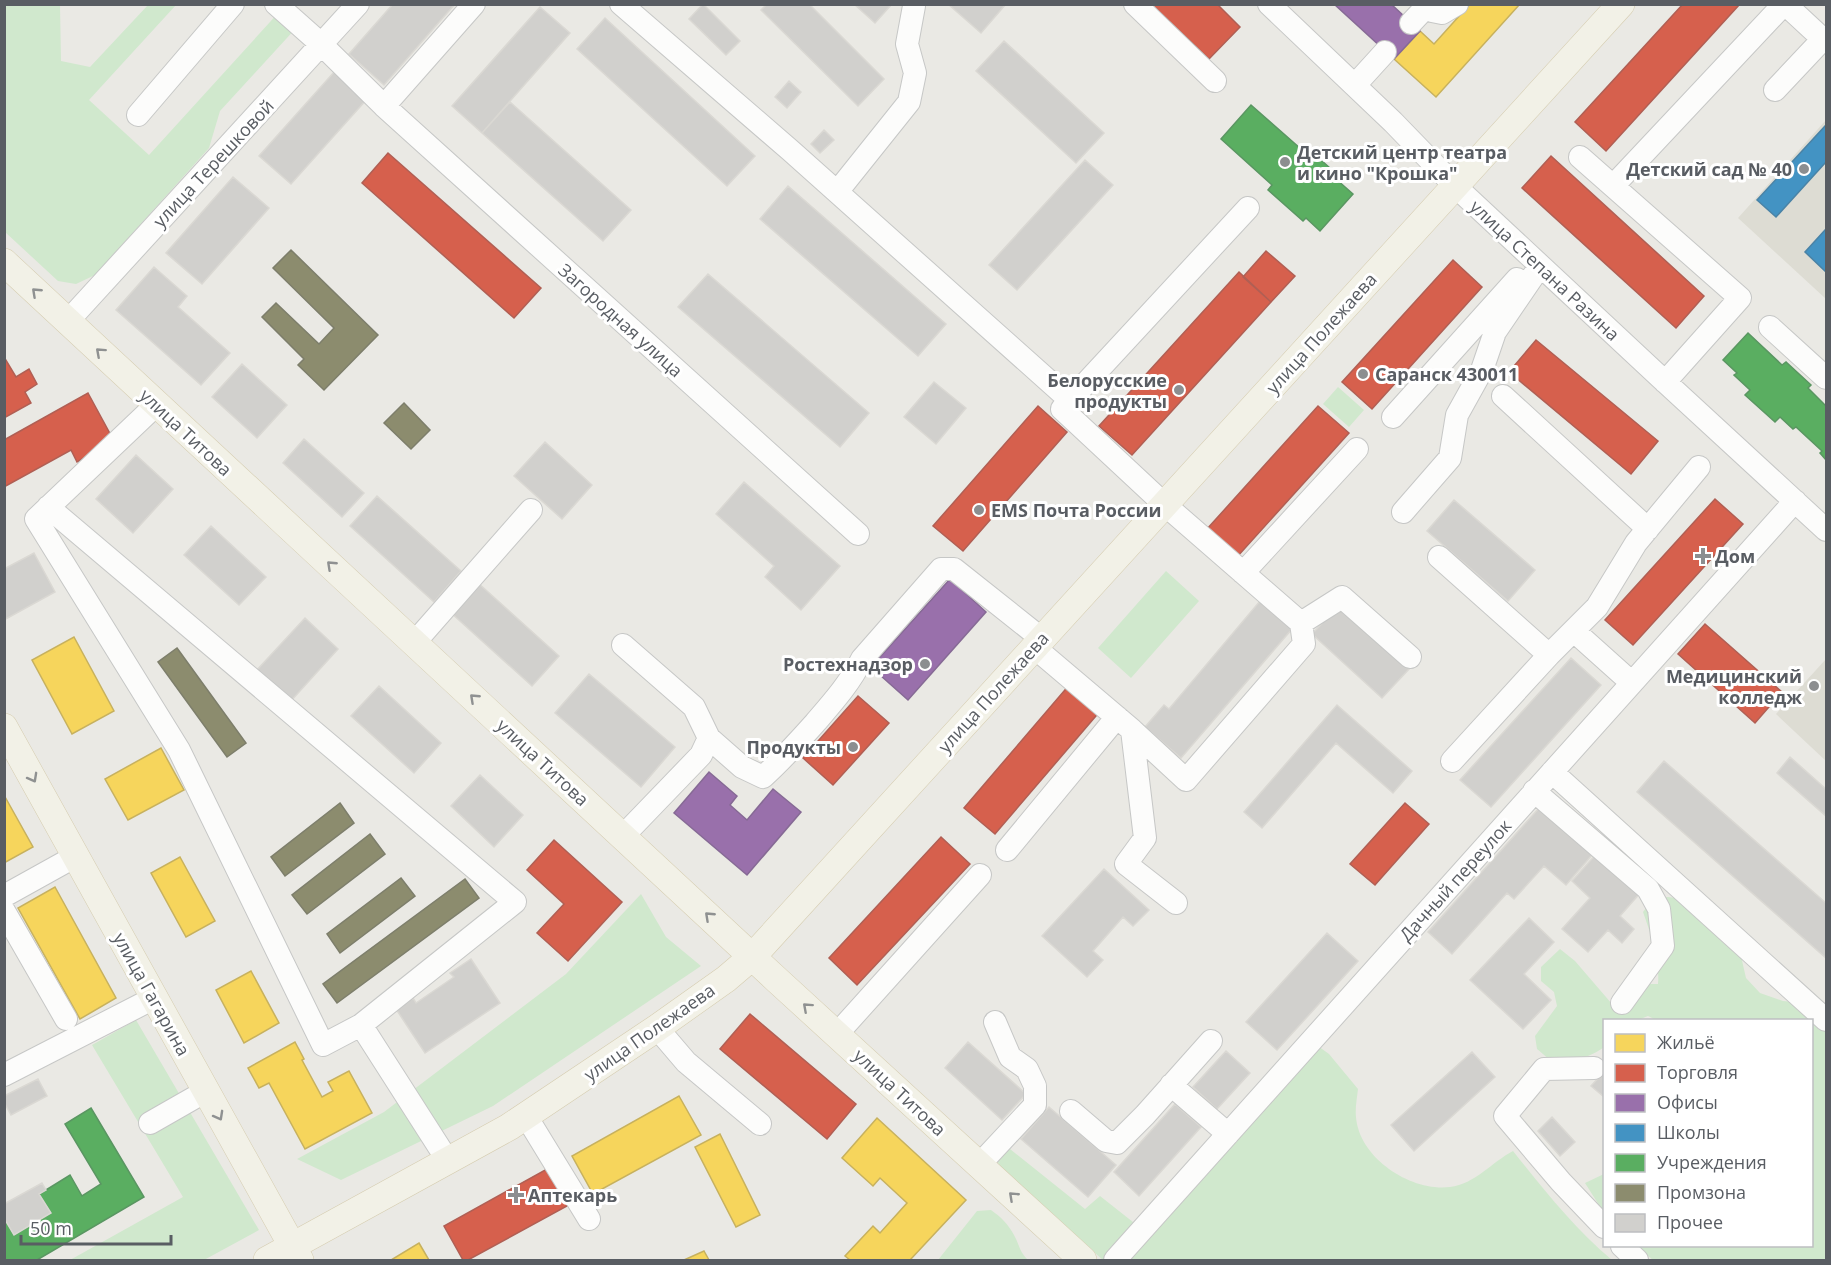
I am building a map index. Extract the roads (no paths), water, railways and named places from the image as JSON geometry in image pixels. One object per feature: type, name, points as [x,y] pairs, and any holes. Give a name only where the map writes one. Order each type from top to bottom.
[{"type":"main road","name":"улица Полежаева","points":[[267,1260],[296,1253],[526,1116],[657,1028],[726,979],[753,956],[1621,4]]},
{"type":"main road","name":"улица Титова","points":[[4,262],[1083,1260]]},
{"type":"main road","name":"улица Гагарина","points":[[4,727],[296,1253]]},
{"type":"street","points":[[138,115],[233,4]]},
{"type":"street","name":"Загородная улица","points":[[276,4],[384,105],[858,534]]},
{"type":"street","name":"улица Терешковой","points":[[68,321],[358,4]]},
{"type":"street","points":[[384,105],[474,4]]},
{"type":"street","points":[[621,4],[837,192],[1070,400]]},
{"type":"street","points":[[1135,4],[1215,81]]},
{"type":"street","name":"улица Степана Разина","points":[[1269,4],[1355,85],[1455,186],[1827,530]]},
{"type":"street","points":[[1412,23],[1426,5],[1432,11],[1442,14],[1457,4]]},
{"type":"street","points":[[1612,186],[1784,4],[1825,40],[1775,90]]},
{"type":"street","points":[[837,192],[909,102],[915,72],[907,44],[914,6]]},
{"type":"street","points":[[1355,85],[1385,51]]},
{"type":"street","points":[[1580,157],[1740,298],[1665,382]]},
{"type":"street","points":[[623,645],[694,707],[709,738],[742,767],[763,777],[782,760],[840,694],[862,659],[941,569],[954,569],[1186,780],[1304,644],[1301,622],[1164,504],[1062,409],[1248,208]]},
{"type":"street","points":[[1393,417],[1537,263]]},
{"type":"street","points":[[1403,512],[1450,458],[1457,415],[1482,370],[1495,332],[1537,263]]},
{"type":"street","points":[[1770,327],[1827,378]]},
{"type":"street","points":[[1503,396],[1648,529]]},
{"type":"street","points":[[48,507],[515,902],[361,1025],[323,1045],[179,750],[36,519],[48,507],[157,404]]},
{"type":"street","points":[[1243,573],[1357,449]]},
{"type":"street","points":[[1452,761],[1549,655],[1597,607],[1636,543],[1700,467]]},
{"type":"street","name":"Дачный переулок","points":[[1115,1260],[1795,501]]},
{"type":"street","points":[[415,642],[531,510]]},
{"type":"street","points":[[1439,557],[1549,655]]},
{"type":"street","points":[[1301,622],[1342,597],[1410,657]]},
{"type":"street","points":[[1574,631],[1632,682]]},
{"type":"street","points":[[1007,850],[1125,723]]},
{"type":"street","points":[[1125,723],[1145,838],[1126,864],[1176,903]]},
{"type":"street","points":[[622,836],[701,755],[709,738]]},
{"type":"street","points":[[1552,772],[1827,1020]]},
{"type":"street","points":[[1534,791],[1648,889],[1659,909],[1663,946],[1622,1003]]},
{"type":"street","points":[[4,896],[76,856]]},
{"type":"street","points":[[837,1034],[980,875]]},
{"type":"street","points":[[4,911],[66,1019]]},
{"type":"street","points":[[4,1076],[154,998]]},
{"type":"street","points":[[979,1166],[1035,1105],[1035,1086],[1027,1069],[1010,1058],[995,1022]]},
{"type":"street","points":[[361,1025],[448,1161]]},
{"type":"street","points":[[657,1028],[686,1062],[760,1124]]},
{"type":"street","points":[[1071,1111],[1106,1141],[1117,1143],[1211,1041]]},
{"type":"street","points":[[1594,1068],[1544,1069],[1505,1116],[1561,1182],[1603,1225]]},
{"type":"street","points":[[1171,1085],[1228,1134]]},
{"type":"street","points":[[150,1122],[206,1091]]},
{"type":"street","points":[[526,1116],[588,1219]]},
{"type":"street","points":[[1624,1247],[1637,1260]]},
{"type":"place","name":"Детский центр театра и кино \"Крошка\"","points":[[1285,162]]},
{"type":"place","name":"Детский сад № 40","points":[[1804,169]]},
{"type":"place","name":"Саранск 430011","points":[[1363,374]]},
{"type":"place","name":"Белорусские продукты","points":[[1179,390]]},
{"type":"place","name":"EMS Почта России","points":[[979,510]]},
{"type":"place","name":"Дом","points":[[1703,556]]},
{"type":"place","name":"Ростехнадзор","points":[[925,664]]},
{"type":"place","name":"Медицинский колледж","points":[[1814,686]]},
{"type":"place","name":"Продукты","points":[[853,747]]},
{"type":"place","name":"Аптекарь","points":[[516,1195]]}]
